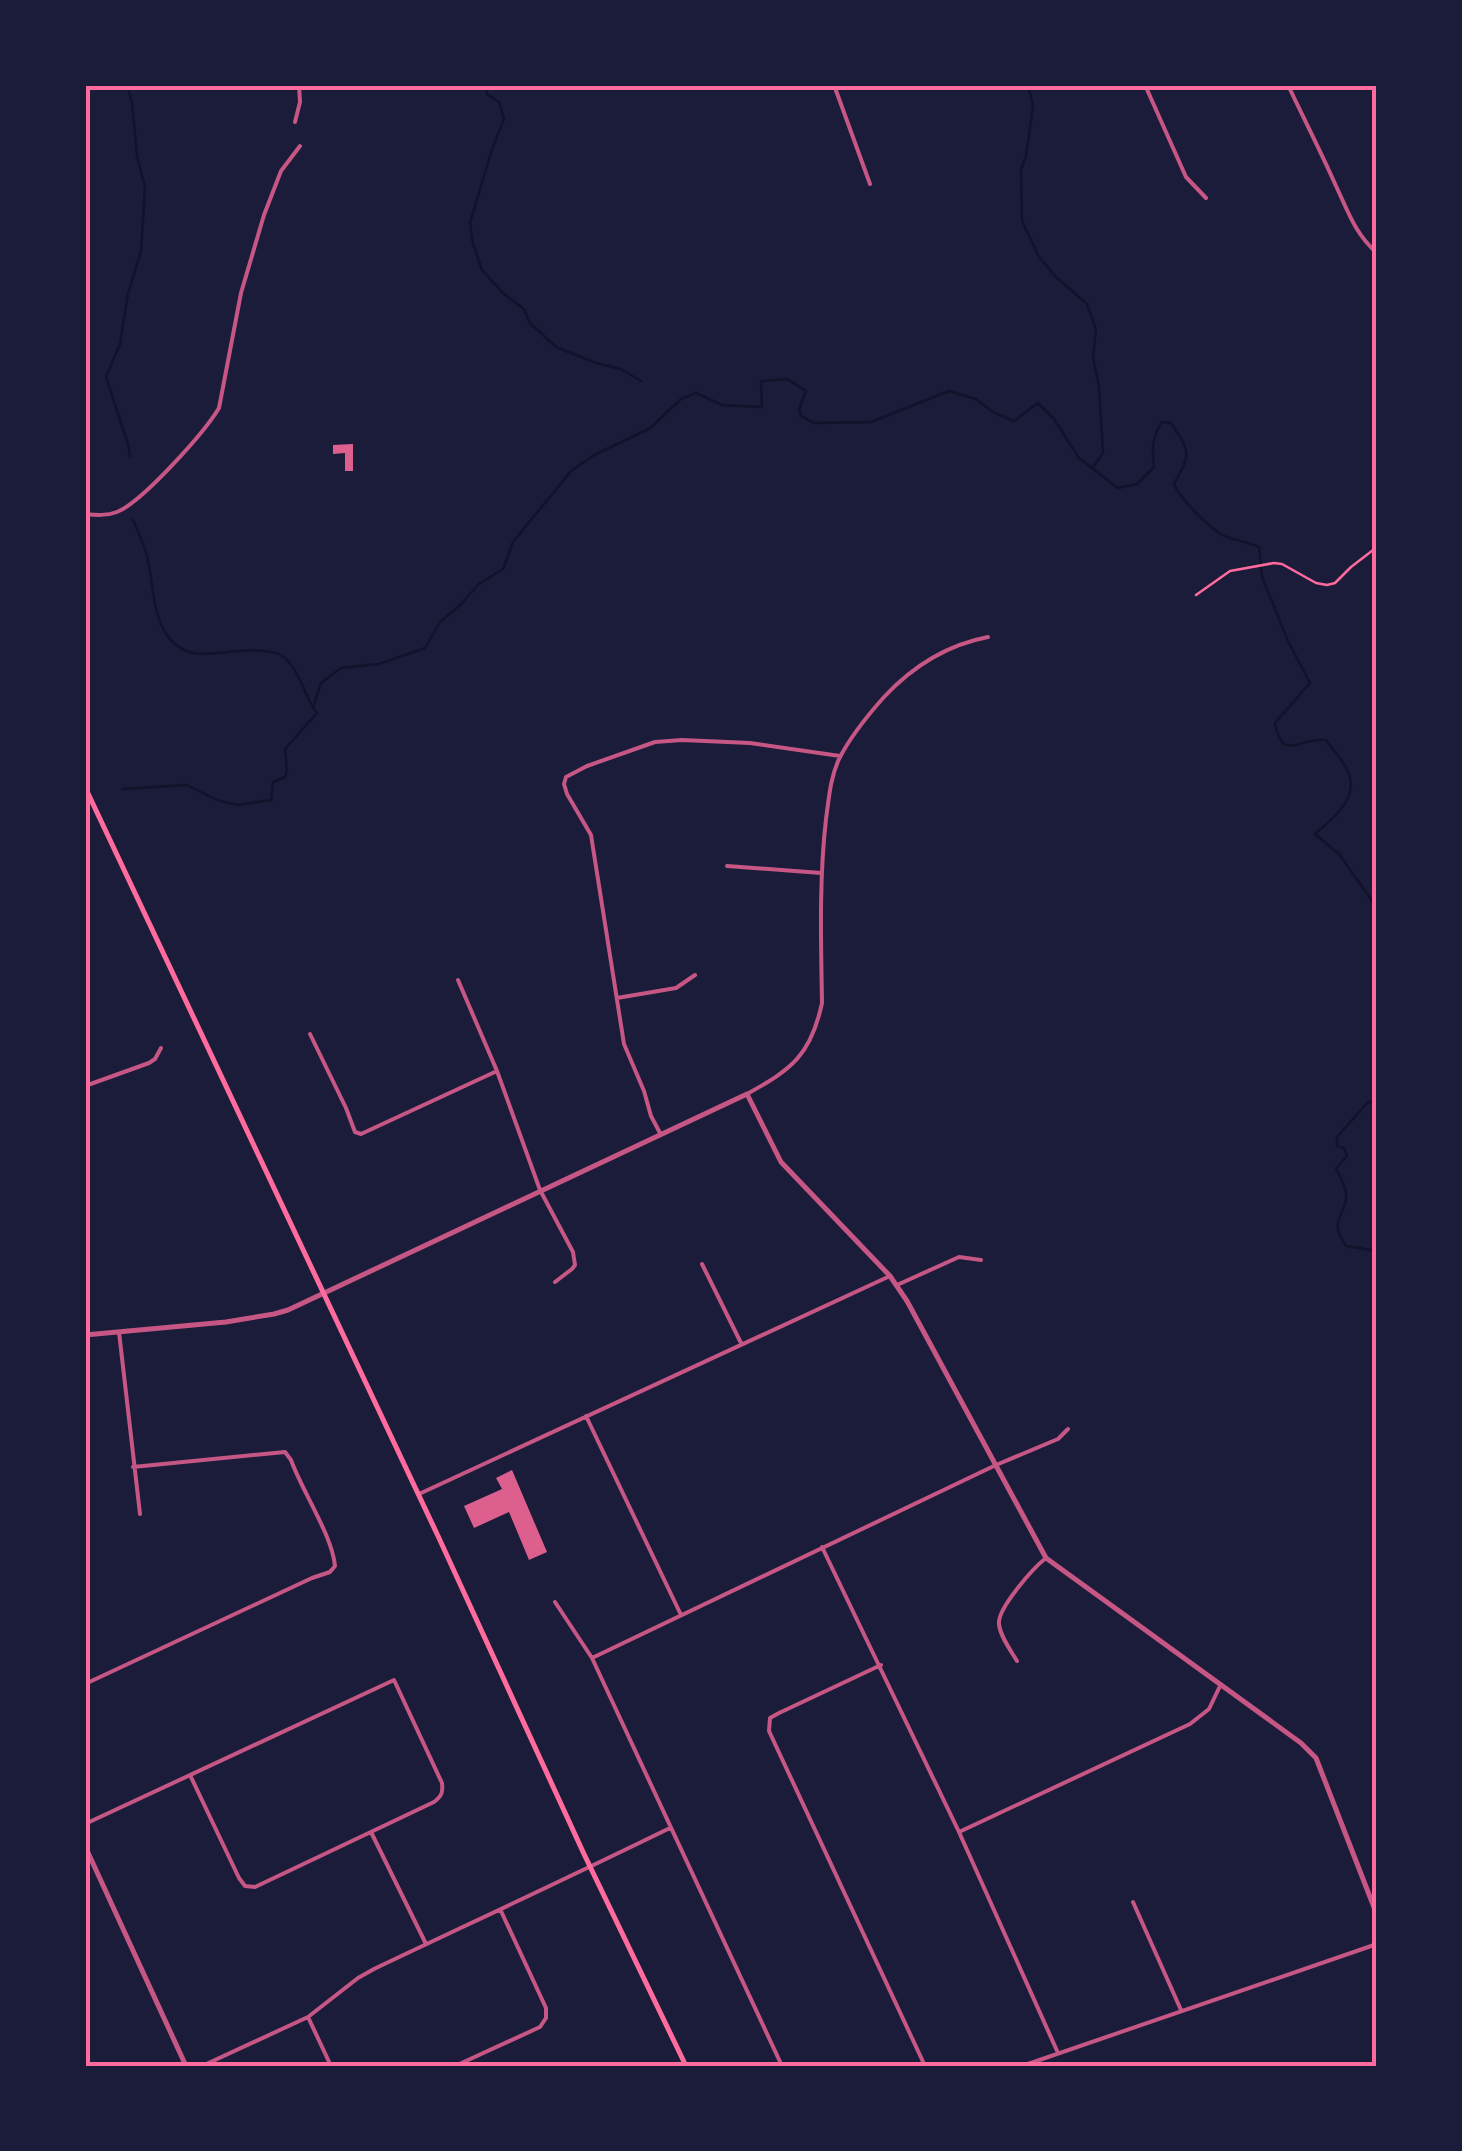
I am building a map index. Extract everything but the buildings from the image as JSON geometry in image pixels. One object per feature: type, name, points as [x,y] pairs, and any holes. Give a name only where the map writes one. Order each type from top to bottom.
[{"type":"main road","points":[[85,787],[686,2066]]},
{"type":"street","points":[[295,122],[299,85]]},
{"type":"street","points":[[834,85],[870,184]]},
{"type":"street","points":[[1146,85],[1186,177],[1206,198]]},
{"type":"street","points":[[1288,85],[1355,228],[1377,253]]},
{"type":"street","points":[[85,514],[120,511],[144,494],[219,408],[236,313],[274,184],[300,146]]},
{"type":"street","points":[[85,1335],[274,1314],[747,1094],[791,1068],[817,1026],[822,1003],[821,873],[828,796],[840,756],[874,708],[902,678],[936,654],[988,636]]},
{"type":"street","points":[[660,1133],[624,1044],[591,835],[566,794],[566,777],[655,742],[750,744],[840,756]]},
{"type":"street","points":[[726,866],[821,873]]},
{"type":"street","points":[[617,998],[676,988],[695,975]]},
{"type":"street","points":[[458,980],[497,1071],[540,1190],[574,1256],[572,1270],[555,1282]]},
{"type":"street","points":[[310,1034],[355,1132],[361,1134],[497,1071]]},
{"type":"street","points":[[85,1086],[155,1059],[161,1048]]},
{"type":"street","points":[[747,1094],[781,1162],[896,1285],[1046,1558],[1301,1742],[1316,1758],[1377,1915]]},
{"type":"street","points":[[896,1285],[960,1258],[981,1260]]},
{"type":"street","points":[[702,1264],[741,1344]]},
{"type":"street","points":[[419,1494],[890,1276]]},
{"type":"street","points":[[120,1332],[140,1514]]},
{"type":"street","points":[[586,1416],[681,1615]]},
{"type":"street","points":[[592,1658],[1058,1439],[1068,1429]]},
{"type":"street","points":[[85,1684],[330,1572],[335,1566],[285,1452],[133,1467]]},
{"type":"street","points":[[822,1547],[959,1832],[1058,2053]]},
{"type":"street","points":[[1017,1662],[998,1620],[1034,1567],[1046,1558]]},
{"type":"street","points":[[555,1602],[592,1658],[782,2066]]},
{"type":"street","points":[[881,1665],[779,1713],[768,1724],[925,2066]]},
{"type":"street","points":[[85,1824],[394,1680],[442,1782],[442,1791],[434,1802],[255,1887],[245,1886],[233,1868],[191,1776]]},
{"type":"street","points":[[959,1832],[1190,1724],[1210,1708],[1221,1684]]},
{"type":"street","points":[[202,2066],[308,2017],[358,1978],[670,1828]]},
{"type":"street","points":[[371,1832],[426,1944]]},
{"type":"street","points":[[85,1846],[186,2066]]},
{"type":"street","points":[[1133,1902],[1181,2010]]},
{"type":"street","points":[[455,2066],[540,2027],[546,2018],[546,2008],[501,1911]]},
{"type":"street","points":[[1022,2066],[1377,1944]]},
{"type":"street","points":[[308,2017],[331,2066]]},
{"type":"path","points":[[1196,595],[1230,571],[1274,562],[1327,585],[1377,547]]},
{"type":"waterway","points":[[127,85],[145,187],[141,251],[128,294],[120,344],[106,377],[130,456]]},
{"type":"waterway","points":[[486,85],[487,94],[499,102],[504,119],[470,223],[482,270],[524,309],[530,323],[556,347],[621,369],[641,381]]},
{"type":"waterway","points":[[1028,85],[1033,106],[1021,170],[1022,221],[1039,257],[1087,304],[1096,329],[1093,357],[1103,453],[1093,467]]},
{"type":"waterway","points":[[122,789],[187,785],[237,805],[271,800],[273,782],[285,777],[287,770],[285,749],[317,713],[313,708],[321,683],[341,668],[379,664],[425,648],[440,622],[479,584],[503,569],[513,542],[571,471],[594,455],[649,429],[681,399],[696,393],[722,405],[762,407],[761,381],[787,379],[806,391],[799,409],[801,416],[814,423],[871,422],[949,391],[976,399],[1014,421],[1038,403],[1054,419],[1079,458],[1118,488],[1137,484],[1154,467],[1156,433],[1162,422],[1171,423],[1186,453],[1174,484],[1177,490],[1221,534],[1259,547],[1262,577],[1310,683],[1275,723],[1278,735],[1287,745],[1326,740],[1345,765],[1351,783],[1347,800],[1315,834],[1339,854],[1377,908]]},
{"type":"waterway","points":[[133,520],[147,556],[158,614],[175,644],[197,654],[250,650],[278,654],[295,670],[312,706]]},
{"type":"waterway","points":[[1377,1103],[1368,1102],[1337,1137],[1337,1146],[1344,1148],[1347,1156],[1336,1168],[1346,1196],[1338,1222],[1341,1238],[1346,1246],[1377,1251]]}]
